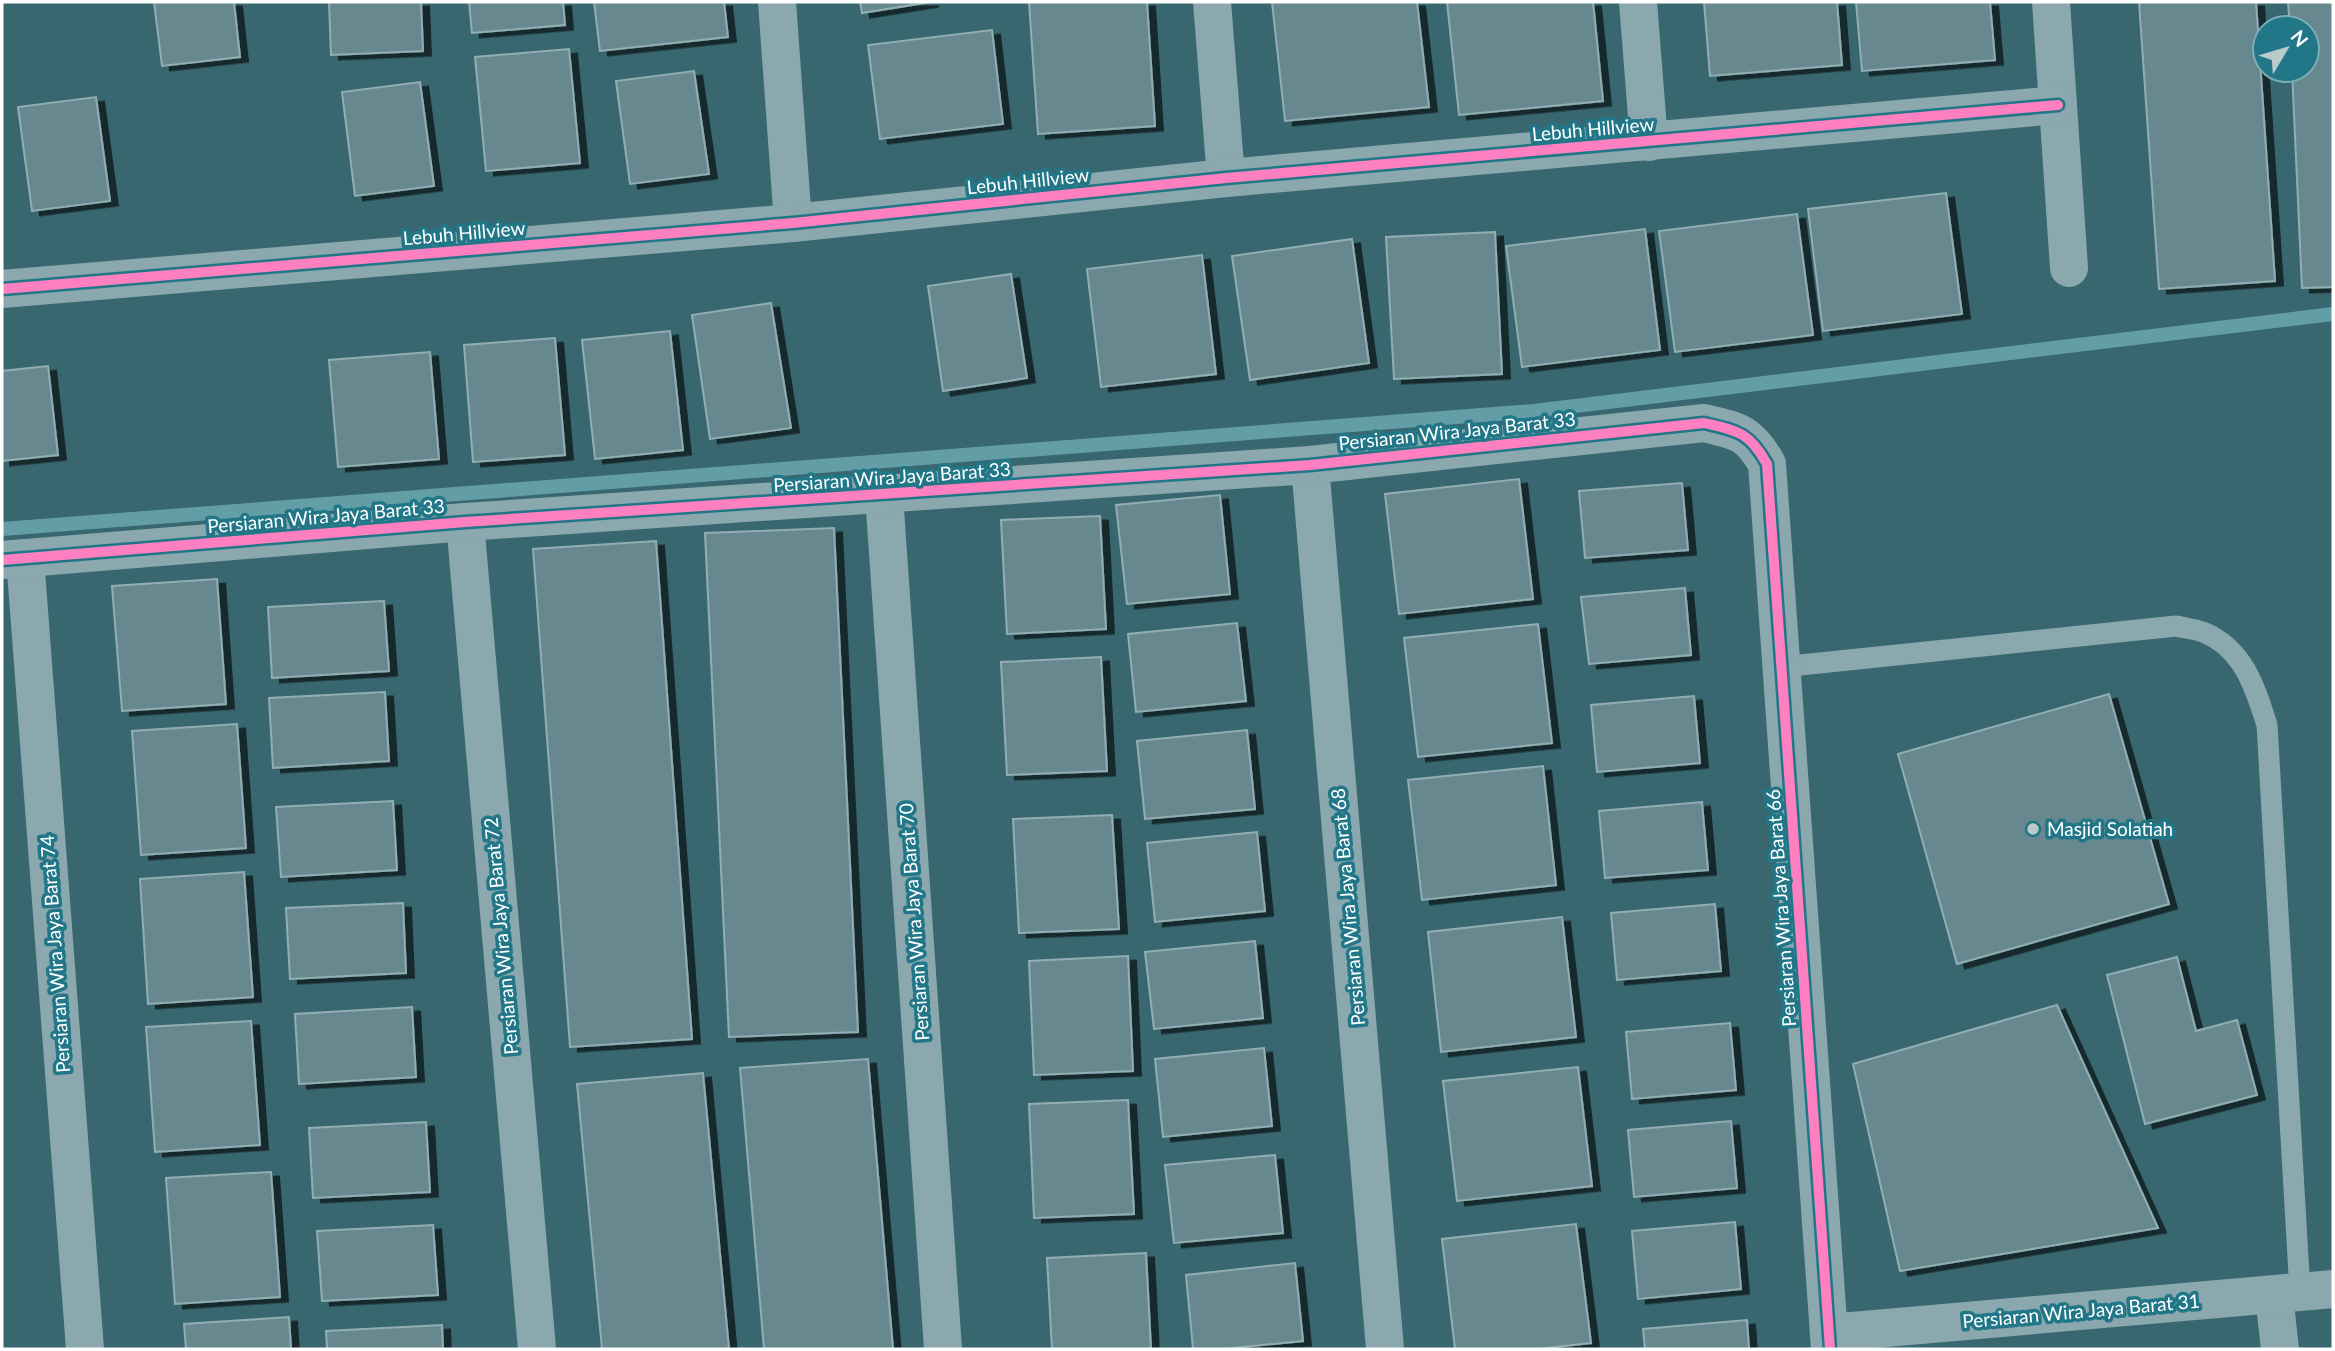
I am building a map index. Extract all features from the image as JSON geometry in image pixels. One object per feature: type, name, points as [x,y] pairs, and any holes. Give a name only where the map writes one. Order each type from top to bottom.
[{"type":"street","points":[[777,2],[793,223]]},
{"type":"street","points":[[1212,2],[1226,178]]},
{"type":"street","points":[[1638,2],[1649,142]]},
{"type":"street","points":[[2051,2],[2068,268]]},
{"type":"street","name":"Lebuh Hillview","points":[[2,289],[793,223],[1226,178],[2058,105]]},
{"type":"street","name":"Persiaran Wira Jaya Barat 33","points":[[13,559],[465,522],[1310,465],[1704,423],[1738,431],[1756,445],[1768,464]]},
{"type":"street","name":"Persiaran Wira Jaya Barat 66","points":[[1768,464],[1830,1341]]},
{"type":"street","name":"Persiaran Wira Jaya Barat 68","points":[[1310,465],[1385,1349]]},
{"type":"street","name":"Persiaran Wira Jaya Barat 70","points":[[884,495],[943,1349]]},
{"type":"street","name":"Persiaran Wira Jaya Barat 72","points":[[465,522],[537,1349]]},
{"type":"street","name":"Persiaran Wira Jaya Barat 74","points":[[13,559],[85,1349]]},
{"type":"street","points":[[2280,1349],[2303,1292]]},
{"type":"street","name":"Persiaran Wira Jaya Barat 31","points":[[1830,1341],[2303,1292]]},
{"type":"lane","points":[[1781,667],[2176,626],[2204,632],[2236,653],[2255,686],[2267,725],[2303,1292]]},
{"type":"building","points":[[154,2],[234,2],[240,57],[162,66]]},
{"type":"building","points":[[329,2],[421,2],[423,51],[331,55]]},
{"type":"building","points":[[469,2],[563,2],[565,25],[472,33]]},
{"type":"building","points":[[594,2],[724,2],[728,37],[600,51]]},
{"type":"building","points":[[860,2],[931,2],[862,13]]},
{"type":"building","points":[[1029,2],[1147,2],[1155,126],[1038,134]]},
{"type":"building","points":[[1272,2],[1417,2],[1429,107],[1285,121]]},
{"type":"building","points":[[1447,2],[1593,2],[1603,101],[1459,115]]},
{"type":"building","points":[[1704,2],[1837,2],[1842,65],[1710,76]]},
{"type":"building","points":[[1856,2],[1990,2],[1995,60],[1862,71]]},
{"type":"building","points":[[2139,2],[2256,2],[2257,14],[2251,14],[2251,84],[2262,84],[2275,281],[2159,289]]},
{"type":"building","points":[[2288,2],[2333,2],[2333,287],[2302,288],[2293,84],[2321,84],[2321,14],[2289,14]]},
{"type":"building","points":[[992,30],[1003,124],[880,139],[868,45]]},
{"type":"building","points":[[569,49],[580,163],[486,171],[475,57]]},
{"type":"building","points":[[694,71],[709,174],[630,184],[616,81]]},
{"type":"building","points":[[420,82],[434,186],[355,196],[342,92]]},
{"type":"building","points":[[96,97],[110,201],[32,211],[18,107]]},
{"type":"building","points":[[1946,193],[1962,314],[1823,331],[1808,209]]},
{"type":"building","points":[[1797,214],[1813,335],[1675,352],[1659,231]]},
{"type":"building","points":[[1645,229],[1660,350],[1522,367],[1506,246]]},
{"type":"building","points":[[1495,232],[1502,374],[1394,379],[1386,237]]},
{"type":"building","points":[[1352,239],[1369,363],[1250,380],[1232,256]]},
{"type":"building","points":[[1202,255],[1216,374],[1101,387],[1087,269]]},
{"type":"building","points":[[1011,274],[1027,378],[943,391],[928,286]]},
{"type":"building","points":[[771,303],[791,428],[710,439],[692,315]]},
{"type":"building","points":[[670,331],[683,450],[595,459],[582,340]]},
{"type":"building","points":[[555,338],[565,455],[473,462],[464,345]]},
{"type":"building","points":[[430,352],[439,459],[338,467],[329,360]]},
{"type":"building","points":[[48,366],[58,455],[2,461],[2,371]]},
{"type":"building","points":[[1519,479],[1533,599],[1399,614],[1385,494]]},
{"type":"building","points":[[1682,483],[1688,550],[1585,558],[1579,491]]},
{"type":"building","points":[[1220,495],[1230,594],[1127,604],[1116,505]]},
{"type":"building","points":[[1100,516],[1106,629],[1007,634],[1001,520]]},
{"type":"building","points":[[834,528],[858,1032],[729,1037],[705,533]]},
{"type":"building","points":[[656,541],[692,1039],[570,1047],[533,549]]},
{"type":"building","points":[[217,579],[226,704],[122,711],[112,586]]},
{"type":"building","points":[[1685,588],[1691,655],[1589,664],[1581,597]]},
{"type":"building","points":[[384,601],[389,671],[272,678],[268,607]]},
{"type":"building","points":[[1237,623],[1246,701],[1136,712],[1128,634]]},
{"type":"building","points":[[1538,624],[1552,743],[1418,757],[1404,638]]},
{"type":"building","points":[[1101,657],[1107,771],[1007,775],[1001,662]]},
{"type":"building","points":[[385,692],[389,761],[273,768],[269,698]]},
{"type":"building","name":"Masjid Solatiah","points":[[2109,694],[2169,904],[1957,964],[1898,754]]},
{"type":"building","points":[[1694,696],[1700,763],[1597,772],[1591,705]]},
{"type":"building","points":[[237,724],[246,848],[141,855],[132,731]]},
{"type":"building","points":[[1247,730],[1255,809],[1145,819],[1137,741]]},
{"type":"building","points":[[1543,766],[1556,885],[1422,900],[1408,780]]},
{"type":"building","points":[[393,801],[397,870],[281,877],[276,807]]},
{"type":"building","points":[[1702,802],[1708,870],[1605,878],[1599,811]]},
{"type":"building","points":[[1112,815],[1119,929],[1019,933],[1013,819]]},
{"type":"building","points":[[1257,832],[1265,911],[1155,922],[1147,843]]},
{"type":"building","points":[[244,872],[253,997],[148,1004],[140,879]]},
{"type":"building","points":[[403,903],[406,973],[290,979],[286,908]]},
{"type":"building","points":[[1715,904],[1721,971],[1617,980],[1611,913]]},
{"type":"building","points":[[1562,917],[1576,1037],[1441,1052],[1428,932]]},
{"type":"building","points":[[1255,941],[1263,1018],[1154,1029],[1145,952]]},
{"type":"building","points":[[1128,956],[1133,1071],[1034,1075],[1029,961]]},
{"type":"building","points":[[2177,957],[2196,1031],[2237,1020],[2257,1095],[2145,1124],[2107,975]]},
{"type":"building","points":[[2057,1005],[2158,1228],[1900,1271],[1853,1064]]},
{"type":"building","points":[[412,1007],[416,1077],[299,1084],[295,1014]]},
{"type":"building","points":[[251,1021],[260,1145],[155,1152],[146,1027]]},
{"type":"building","points":[[1730,1023],[1736,1090],[1632,1099],[1626,1032]]},
{"type":"building","points":[[1264,1048],[1272,1126],[1163,1137],[1155,1059]]},
{"type":"building","points":[[868,1059],[893,1349],[764,1349],[740,1068]]},
{"type":"building","points":[[1578,1067],[1592,1186],[1457,1201],[1443,1081]]},
{"type":"building","points":[[703,1073],[729,1349],[602,1349],[577,1084]]},
{"type":"building","points":[[1128,1100],[1134,1214],[1034,1218],[1029,1104]]},
{"type":"building","points":[[1731,1121],[1737,1188],[1634,1197],[1628,1130]]},
{"type":"building","points":[[426,1122],[430,1192],[313,1198],[309,1128]]},
{"type":"building","points":[[1275,1155],[1283,1233],[1174,1243],[1165,1165]]},
{"type":"building","points":[[271,1172],[280,1297],[175,1304],[166,1178]]},
{"type":"building","points":[[1735,1222],[1741,1289],[1638,1299],[1632,1231]]},
{"type":"building","points":[[1576,1224],[1591,1343],[1537,1349],[1455,1349],[1442,1239]]},
{"type":"building","points":[[433,1225],[438,1295],[322,1301],[317,1231]]},
{"type":"building","points":[[1146,1253],[1151,1349],[1052,1349],[1047,1258]]},
{"type":"building","points":[[1295,1263],[1303,1341],[1223,1349],[1193,1349],[1186,1275]]},
{"type":"building","points":[[289,1317],[291,1349],[186,1349],[184,1324]]},
{"type":"building","points":[[1747,1320],[1749,1349],[1645,1349],[1643,1329]]},
{"type":"building","points":[[442,1325],[443,1349],[327,1349],[326,1331]]},
{"type":"waterway","points":[[2,529],[1534,411],[2333,314]]},
{"type":"cycle path","points":[[2,289],[793,223],[1226,178],[2058,105]]},
{"type":"cycle path","points":[[2,560],[465,522],[1310,465],[1704,423],[1734,431],[1748,439],[1767,464],[1830,1349]]},
{"type":"place","name":"Masjid Solatiah","points":[[2033,829]]}]
